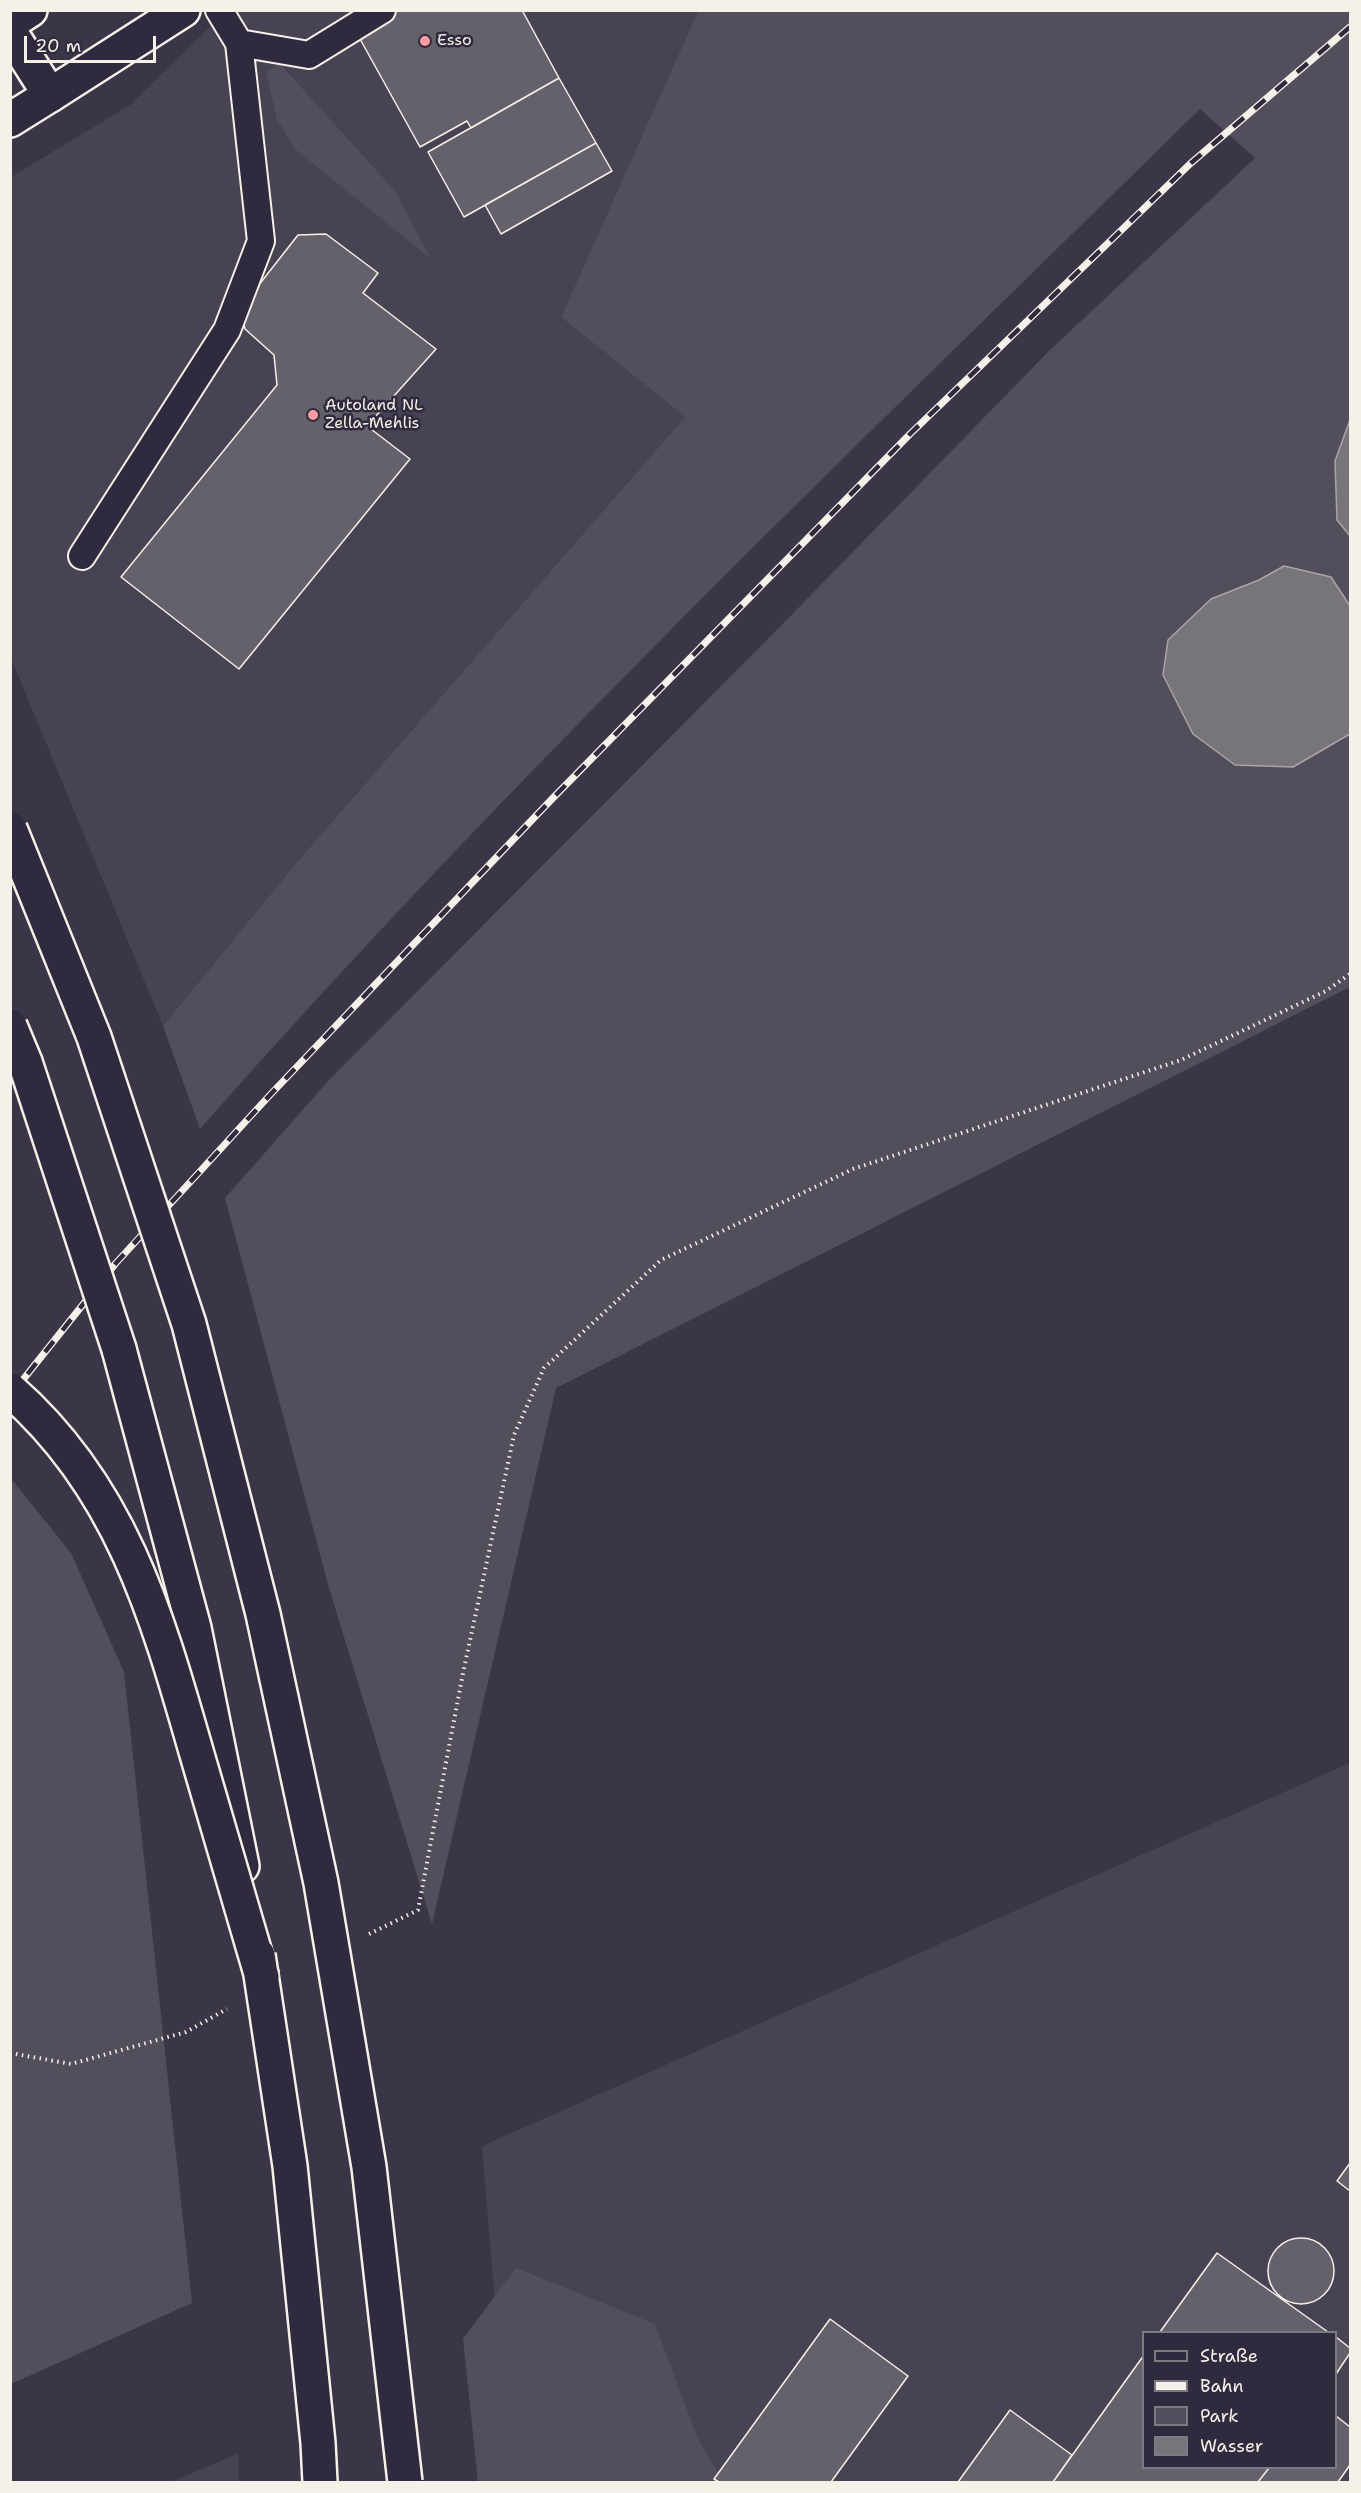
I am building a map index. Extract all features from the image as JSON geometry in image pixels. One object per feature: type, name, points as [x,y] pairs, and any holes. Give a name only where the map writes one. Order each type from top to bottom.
[{"type":"main road","points":[[10,23],[30,10]]},
{"type":"main road","points":[[10,120],[183,10]]},
{"type":"main road","points":[[10,32],[50,95]]},
{"type":"main road","points":[[10,830],[94,1037],[189,1324],[263,1614],[321,1883],[369,2167],[405,2482]]},
{"type":"main road","points":[[10,1026],[25,1062],[119,1349],[194,1628],[226,1778],[261,1977],[290,2166],[320,2482]]},
{"type":"main road","points":[[10,1390],[33,1409],[99,1494],[137,1566],[165,1643],[261,1977]]},
{"type":"lane","points":[[82,556],[227,330],[261,241],[239,43],[219,10]]},
{"type":"lane","points":[[239,43],[309,55],[382,10]]},
{"type":"path","points":[[367,1935],[418,1910],[463,1673],[514,1435],[544,1368],[582,1330],[661,1260],[853,1169],[1181,1060],[1326,991],[1350,974]]},
{"type":"path","points":[[10,2053],[71,2064],[186,2032],[236,2004]]},
{"type":"shaded area","points":[[226,11],[698,11],[561,317],[685,417],[297,862],[163,1026],[11,658],[11,177],[130,105]]},
{"type":"shaded area","points":[[1350,1763],[1350,2482],[510,2482],[482,2146]]},
{"type":"shaded area","points":[[239,2453],[239,2482],[172,2482]]},
{"type":"green space","points":[[698,11],[1350,11],[1350,420],[1335,461],[1337,520],[1350,536],[1350,606],[1331,577],[1284,566],[1259,580],[1211,599],[1168,640],[1336,744],[1350,734],[1350,987],[556,1388],[432,1924],[329,1588],[225,1198],[329,1080],[766,641],[1049,351],[1255,158],[1200,109],[817,484],[565,737],[319,996],[200,1129],[163,1026],[297,862],[685,417],[561,317]]},
{"type":"green space","points":[[280,64],[395,191],[431,259],[295,149],[277,119],[266,72]]},
{"type":"green space","points":[[13,1481],[71,1553],[124,1672],[192,2303],[11,2384],[10,1484]]},
{"type":"green space","points":[[516,2268],[655,2324],[697,2437],[724,2482],[478,2482],[463,2339]]},
{"type":"water","points":[[1350,420],[1350,536],[1337,520],[1335,461]]},
{"type":"water","points":[[1284,566],[1331,577],[1350,606],[1350,734],[1293,767],[1235,765],[1193,734],[1163,675],[1168,640],[1211,599],[1259,580]]},
{"type":"building","points":[[389,10],[522,10],[559,78],[471,128],[467,121],[420,147],[355,30]]},
{"type":"building","points":[[559,78],[596,143],[464,217],[428,152]]},
{"type":"building","points":[[596,143],[612,171],[501,234],[485,205]]},
{"type":"building","points":[[326,234],[378,273],[363,293],[436,349],[367,426],[410,459],[239,669],[121,577],[277,385],[274,355],[245,329],[240,309],[298,235]]},
{"type":"building","points":[[1350,2163],[1350,2191],[1337,2181]]},
{"type":"building","points":[[1307,2238],[1325,2247],[1332,2258],[1334,2271],[1332,2284],[1325,2295],[1314,2302],[1295,2304],[1277,2295],[1270,2284],[1268,2265],[1277,2247],[1288,2240]]},
{"type":"building","points":[[1217,2253],[1327,2331],[1161,2331]]},
{"type":"building","points":[[830,2319],[908,2376],[831,2482],[719,2482],[714,2479]]},
{"type":"building","points":[[1337,2338],[1350,2348],[1350,2353],[1337,2372]]},
{"type":"building","points":[[1142,2358],[1142,2469],[1268,2469],[1258,2482],[1053,2482]]},
{"type":"building","points":[[1010,2410],[1072,2455],[1053,2482],[958,2482]]},
{"type":"building","points":[[1337,2417],[1350,2427],[1350,2465],[1338,2482],[1258,2482],[1268,2469],[1337,2469]]},
{"type":"railway","points":[[10,1396],[116,1263],[269,1096],[551,800],[910,434],[1191,163],[1350,27]]},
{"type":"place","name":"Esso","points":[[425,41]]},
{"type":"place","name":"Autoland NL Zella-Mehlis","points":[[313,415]]}]
